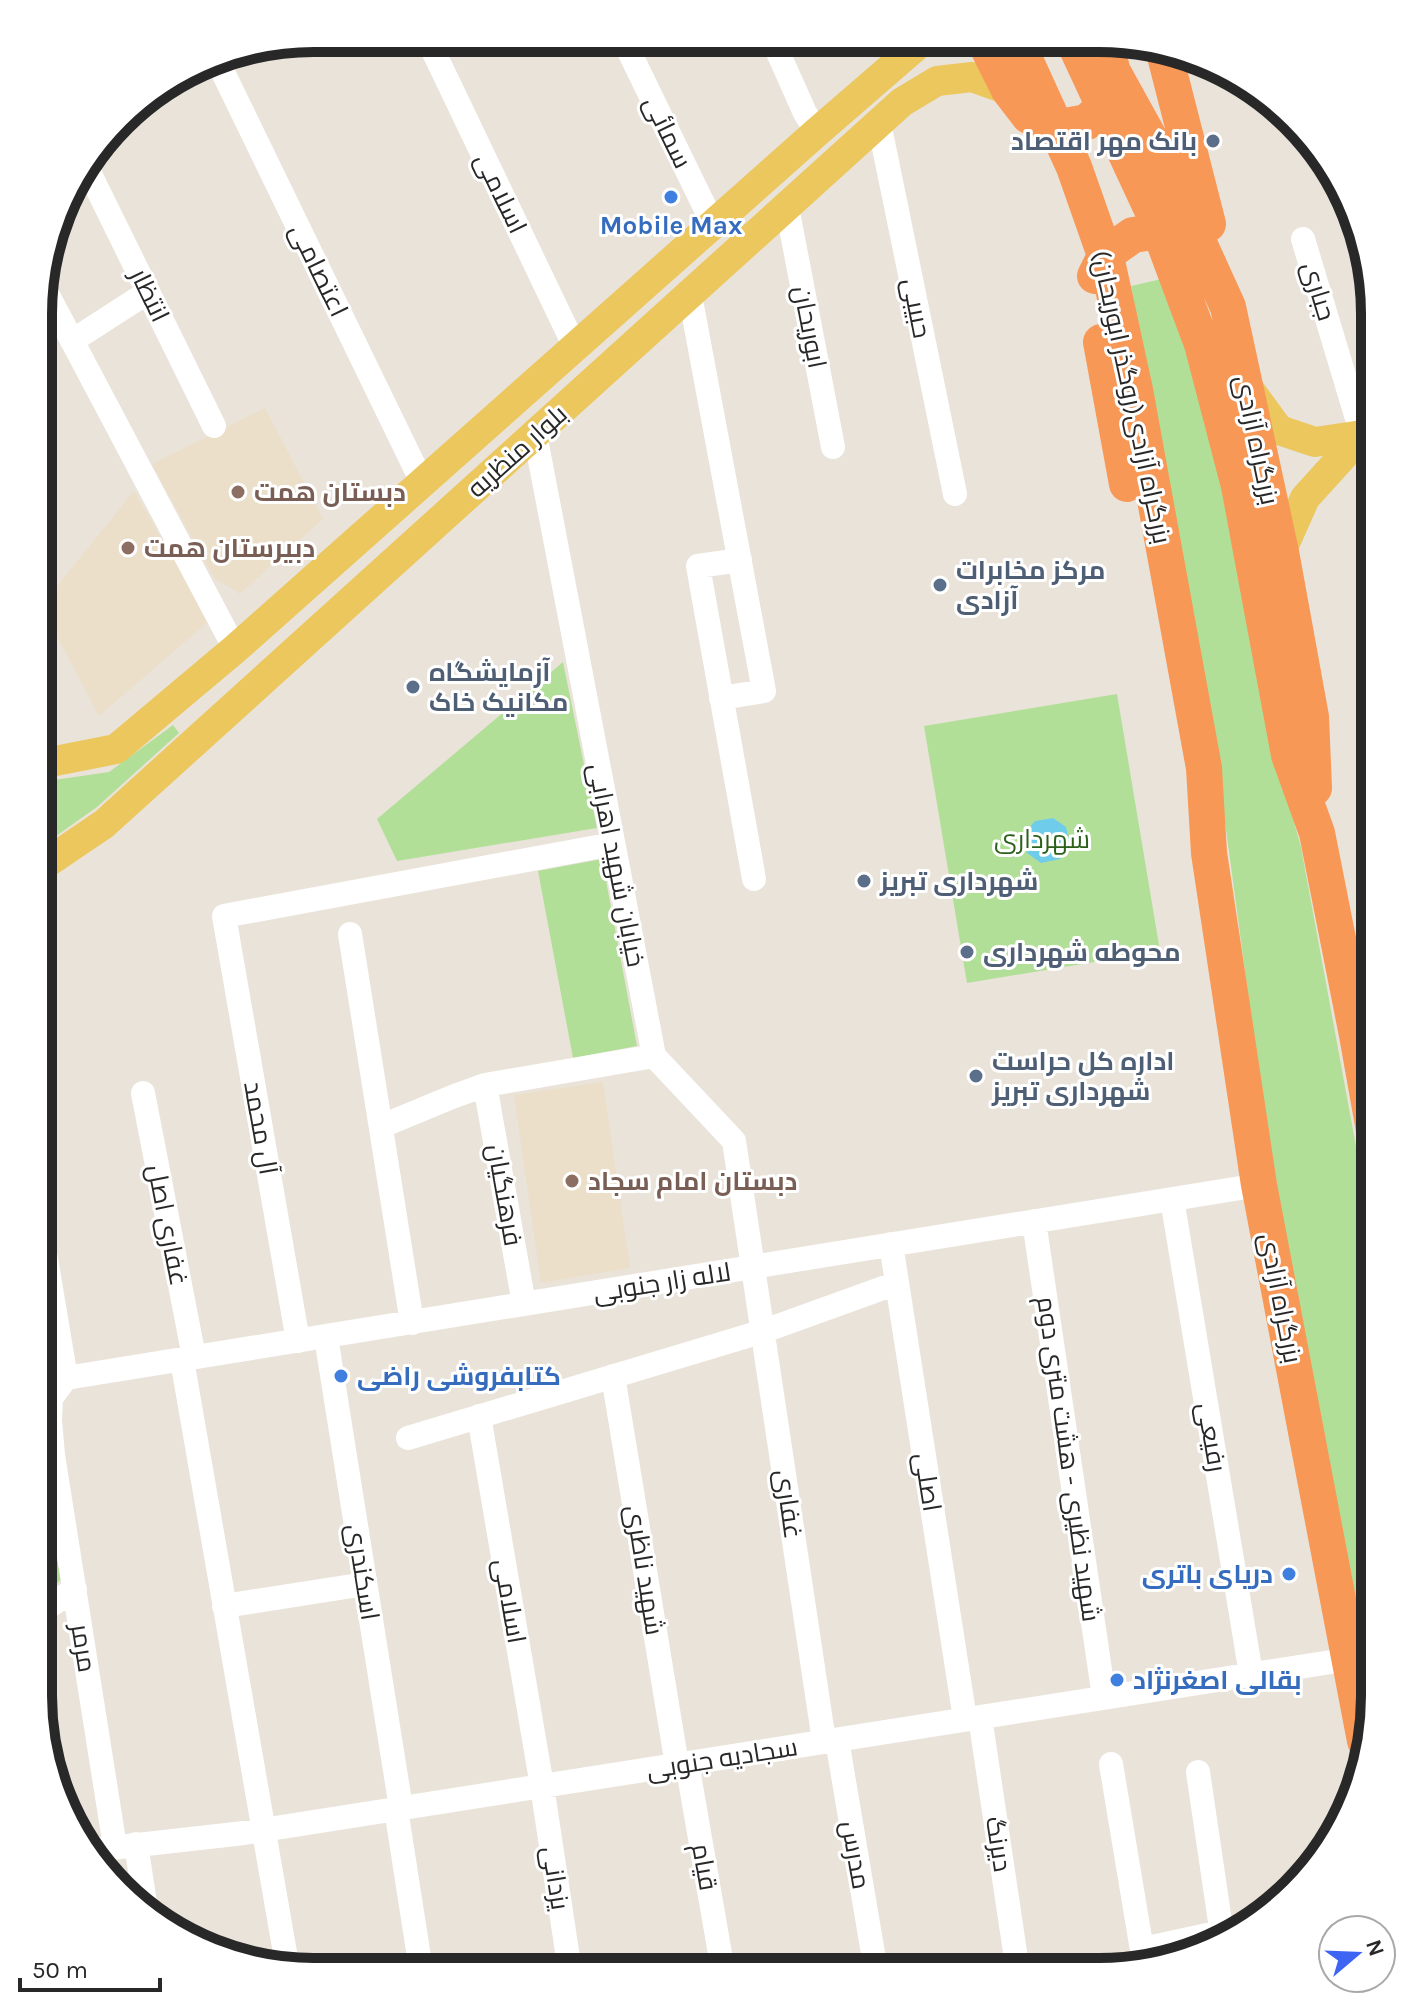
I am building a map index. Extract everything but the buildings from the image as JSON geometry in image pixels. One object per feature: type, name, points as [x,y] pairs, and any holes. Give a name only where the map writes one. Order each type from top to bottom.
[{"type":"highway","name":"بزرگراه آزادی","points":[[991,52],[1019,103],[1068,216],[1090,285],[1174,739],[1209,853]]},
{"type":"highway","name":"بزرگراه آزادی(روگذر ابوریحان)","points":[[1021,52],[1074,167],[1107,261],[1135,390],[1204,768]]},
{"type":"highway","name":"بزرگراه آزادی","points":[[1079,52],[1152,210],[1202,344],[1239,486],[1289,755],[1317,833],[1360,1020]]},
{"type":"highway","name":"بزرگراه آزادی","points":[[1108,56],[1160,157],[1228,307],[1281,552],[1311,717],[1317,833]]},
{"type":"highway","points":[[1019,103],[1060,127],[1087,122],[1108,102],[1108,56]]},
{"type":"highway","points":[[1166,61],[1228,307]]},
{"type":"highway","points":[[1090,285],[1106,254],[1133,235],[1167,230],[1199,241]]},
{"type":"highway","name":"بزرگراه آزادی","points":[[1204,768],[1209,853],[1259,1185],[1360,1713]]},
{"type":"main road","name":"بلوار منظریه","points":[[52,762],[116,749],[235,649],[905,52]]},
{"type":"main road","name":"بلوار منظریه","points":[[52,859],[104,824],[902,102],[937,81],[972,77],[1019,103]]},
{"type":"main road","points":[[1246,385],[1279,430],[1315,442],[1361,431]]},
{"type":"main road","points":[[1281,552],[1305,498],[1361,437]]},
{"type":"street","name":"اسلامی","points":[[434,52],[575,347]]},
{"type":"street","name":"سمائی","points":[[629,52],[713,224]]},
{"type":"street","points":[[778,52],[805,113],[817,132]]},
{"type":"street","name":"اعتصامی","points":[[222,69],[422,482]]},
{"type":"street","name":"حبیبی","points":[[879,123],[955,494]]},
{"type":"street","name":"انتظار","points":[[91,177],[214,426]]},
{"type":"street","name":"ابوریحان","points":[[787,207],[833,447]]},
{"type":"street","name":"جباری","points":[[1303,239],[1361,408]]},
{"type":"street","points":[[72,341],[148,292]]},
{"type":"street","points":[[690,295],[764,691],[721,698]]},
{"type":"street","points":[[53,304],[235,649]]},
{"type":"street","name":"خیابان شهید اهرابی","points":[[535,434],[654,1056]]},
{"type":"street","points":[[740,560],[698,566],[754,879]]},
{"type":"street","name":"آل محمد","points":[[298,1341],[224,916],[613,844]]},
{"type":"street","points":[[350,934],[412,1323]]},
{"type":"street","points":[[382,1126],[485,1085],[654,1056],[734,1141],[754,1267]]},
{"type":"street","name":"فرهنگیان","points":[[485,1085],[524,1304]]},
{"type":"street","name":"غفاری اصل","points":[[143,1093],[188,1358],[224,1606],[285,1956]]},
{"type":"street","name":"لاله زار جنوبی","points":[[66,1378],[1259,1185]]},
{"type":"street","name":"رفیعی","points":[[1172,1199],[1251,1674]]},
{"type":"street","name":"شهید نظیری - هشت متری دوم","points":[[1034,1221],[1104,1697]]},
{"type":"street","name":"اصلی","points":[[891,1244],[972,1718]]},
{"type":"street","name":"غفاری","points":[[754,1267],[830,1740]]},
{"type":"street","points":[[408,1438],[764,1331],[897,1283]]},
{"type":"street","points":[[52,1295],[66,1378]]},
{"type":"street","name":"اسکندری","points":[[326,1337],[419,1958]]},
{"type":"street","name":"شهید ناظری","points":[[613,1376],[682,1764]]},
{"type":"street","name":"مرمر","points":[[52,1397],[66,1378]]},
{"type":"street","name":"اسلامی","points":[[479,1416],[542,1786]]},
{"type":"street","name":"مرمر","points":[[52,1509],[75,1589],[115,1847],[132,1884]]},
{"type":"street","points":[[224,1606],[365,1584]]},
{"type":"street","points":[[52,1605],[75,1589]]},
{"type":"street","name":"سجادیه جنوبی","points":[[115,1847],[262,1830],[1350,1659]]},
{"type":"street","name":"دیرنگ","points":[[972,1718],[1015,1958]]},
{"type":"street","name":"مدرس","points":[[830,1740],[873,1958]]},
{"type":"street","name":"قیام","points":[[682,1764],[720,1958]]},
{"type":"street","points":[[1111,1764],[1144,1954]]},
{"type":"street","points":[[1198,1772],[1226,1925]]},
{"type":"street","name":"یزدانی","points":[[542,1786],[568,1958]]},
{"type":"shaded area","name":"دبستان همت","points":[[265,408],[323,519],[240,594],[214,578],[152,464]]},
{"type":"shaded area","name":"دبیرستان همت","points":[[134,491],[209,621],[99,716],[52,627],[52,592]]},
{"type":"shaded area","name":"دبستان امام سجاد","points":[[603,1082],[630,1268],[541,1283],[514,1095]]},
{"type":"green space","points":[[1166,278],[1227,483],[1280,772],[1301,847],[1360,1170],[1360,1628],[1272,1171],[1220,785],[1131,286]]},
{"type":"green space","points":[[563,662],[597,828],[397,861],[377,819]]},
{"type":"green space","name":"شهرداری","points":[[1117,694],[1160,951],[967,983],[924,726]]},
{"type":"green space","points":[[173,725],[179,733],[97,807],[52,839],[52,780],[109,772]]},
{"type":"green space","points":[[602,859],[637,1046],[573,1058],[538,871]]},
{"type":"green space","points":[[52,1531],[61,1580],[52,1586]]},
{"type":"water","points":[[1053,818],[1066,827],[1070,844],[1060,859],[1041,863],[1027,853],[1024,834],[1035,821]]},
{"type":"place","name":"بانک مهر اقتصاد","points":[[1213,141]]},
{"type":"place","name":"Mobile Max","points":[[671,197]]},
{"type":"place","name":"دبستان همت","points":[[238,492]]},
{"type":"place","name":"دبیرستان همت","points":[[128,548]]},
{"type":"place","name":"مرکز مخابرات آزادی","points":[[940,585]]},
{"type":"place","name":"آزمایشگاه مکانیک خاک","points":[[413,687]]},
{"type":"place","name":"شهرداری تبریز","points":[[864,881]]},
{"type":"place","name":"محوطه شهرداری","points":[[967,952]]},
{"type":"place","name":"اداره کل حراست شهرداری تبریز","points":[[976,1076]]},
{"type":"place","name":"دبستان امام سجاد","points":[[572,1181]]},
{"type":"place","name":"کتابفروشی راضی","points":[[341,1376]]},
{"type":"place","name":"دریای باتری","points":[[1289,1574]]},
{"type":"place","name":"بقالی اصغرنژاد","points":[[1117,1680]]}]
